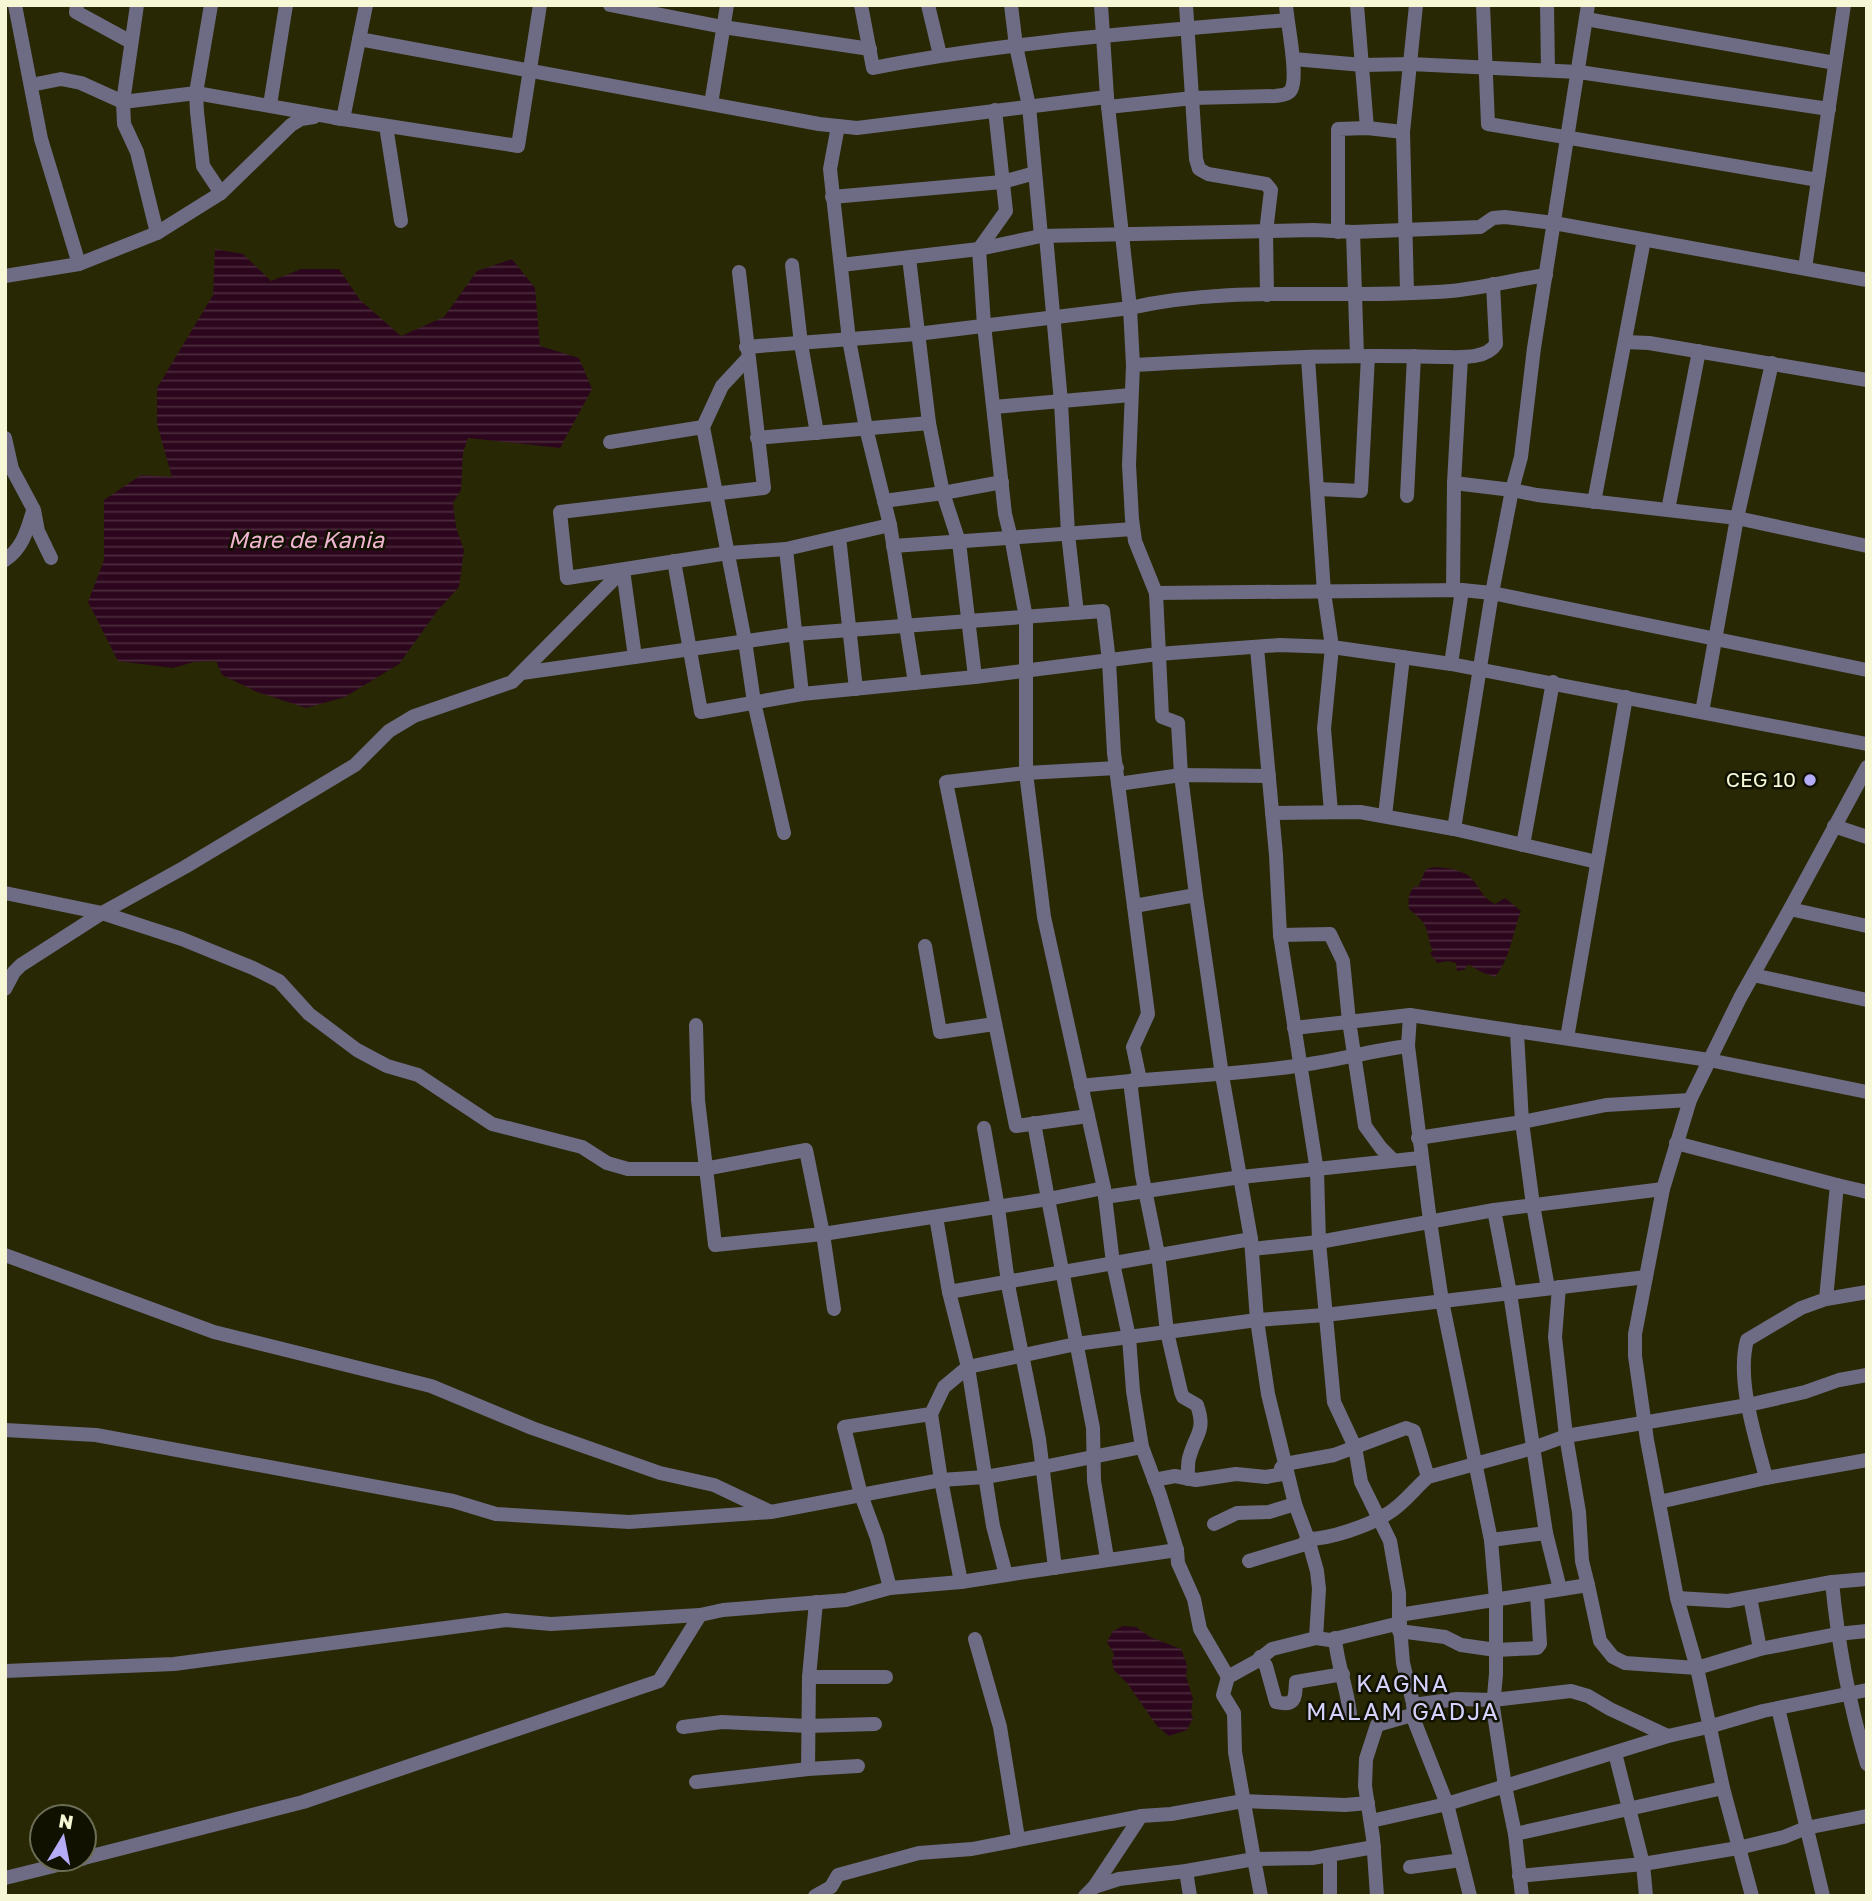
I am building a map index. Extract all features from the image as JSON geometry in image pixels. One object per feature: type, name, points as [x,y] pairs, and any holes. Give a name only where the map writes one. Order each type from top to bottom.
[{"type":"street","points":[[15,5],[41,139],[79,264]]},
{"type":"street","points":[[77,5],[76,12],[131,42]]},
{"type":"street","points":[[137,5],[123,102],[124,124],[137,152],[157,233]]},
{"type":"street","points":[[211,5],[196,93],[203,166],[221,193]]},
{"type":"street","points":[[270,105],[286,5]]},
{"type":"street","points":[[343,119],[366,5]]},
{"type":"street","points":[[31,85],[61,79],[81,83],[123,102],[196,93],[517,146],[540,5]]},
{"type":"street","points":[[610,5],[723,27],[870,49]]},
{"type":"street","points":[[711,104],[727,5]]},
{"type":"street","points":[[359,38],[711,104],[857,128],[1029,106],[1276,96],[1286,94],[1292,87],[1293,59],[1287,13],[1187,28],[940,55],[873,68],[861,5]]},
{"type":"street","points":[[928,5],[940,55]]},
{"type":"street","points":[[1011,5],[1016,46],[1029,106],[1054,317],[1068,534],[1077,613]]},
{"type":"street","points":[[1101,5],[1107,102],[1130,308],[1133,365],[1129,465],[1133,529],[1135,541],[1156,593],[1162,717],[1178,723],[1181,775],[1196,895],[1222,1075],[1252,1244],[1257,1320],[1268,1394],[1284,1465],[1308,1539],[1318,1589],[1316,1639]]},
{"type":"street","points":[[1186,5],[1196,159],[1199,169],[1208,174],[1266,184],[1271,190],[1266,233],[1267,295]]},
{"type":"street","points":[[1357,5],[1367,128]]},
{"type":"street","points":[[1407,292],[1403,132],[1416,5]]},
{"type":"street","points":[[1483,5],[1488,124],[1818,180]]},
{"type":"street","points":[[1547,5],[1548,71]]},
{"type":"street","points":[[1805,268],[1844,5]]},
{"type":"street","points":[[1454,829],[1478,669],[1512,490],[1521,457],[1587,12],[1835,63]]},
{"type":"street","points":[[1293,59],[1363,65],[1410,64],[1579,72],[1829,108]]},
{"type":"street","points":[[995,110],[1006,211],[979,249],[984,325],[1005,514],[1026,618],[1026,773],[1044,917],[1104,1192],[1113,1263],[1129,1337],[1133,1391],[1142,1447],[1177,1550],[1178,1563],[1194,1599],[1200,1629],[1228,1677]]},
{"type":"street","points":[[5,276],[79,264],[157,233],[221,193],[297,121],[316,117],[343,119]]},
{"type":"street","points":[[386,126],[401,221]]},
{"type":"street","points":[[838,126],[830,169],[849,341],[866,428],[890,525],[904,627],[915,683]]},
{"type":"street","points":[[1318,489],[1361,491],[1363,356],[1345,232],[1338,129],[1367,128],[1403,132]]},
{"type":"street","points":[[832,197],[1002,182],[1035,173]]},
{"type":"street","points":[[841,265],[979,249],[1043,236],[1480,228],[1493,218],[1505,217],[1554,223],[1867,280]]},
{"type":"street","points":[[1594,502],[1644,240]]},
{"type":"street","points":[[909,257],[929,422],[943,493],[959,542],[975,677]]},
{"type":"street","points":[[792,265],[801,344],[817,433]]},
{"type":"street","points":[[739,272],[764,488],[560,512],[567,578],[728,553],[786,549],[890,525]]},
{"type":"street","points":[[784,833],[754,702],[745,641],[703,427],[722,386],[747,353],[801,344],[917,334],[1130,308],[1164,300],[1451,291],[1546,275]]},
{"type":"street","points":[[1133,365],[1363,356],[1461,357],[1487,353],[1496,344],[1493,284]]},
{"type":"street","points":[[1625,342],[1699,351],[1867,380]]},
{"type":"street","points":[[1668,510],[1699,351]]},
{"type":"street","points":[[1407,496],[1414,356]]},
{"type":"street","points":[[1451,664],[1457,590],[1454,483],[1461,357]]},
{"type":"street","points":[[1308,358],[1324,592],[1332,647],[1324,729],[1331,812]]},
{"type":"street","points":[[1702,712],[1737,518],[1772,363]]},
{"type":"street","points":[[994,407],[1130,395]]},
{"type":"street","points":[[757,438],[929,422]]},
{"type":"street","points":[[610,442],[703,427]]},
{"type":"street","points":[[5,438],[12,469],[34,510],[38,531],[51,558]]},
{"type":"street","points":[[884,501],[1002,482]]},
{"type":"street","points":[[1454,483],[1737,518],[1867,546]]},
{"type":"street","points":[[5,560],[13,555],[24,540],[34,510]]},
{"type":"street","points":[[893,546],[1133,529]]},
{"type":"street","points":[[839,537],[856,689]]},
{"type":"street","points":[[786,549],[802,694]]},
{"type":"street","points":[[674,561],[701,712],[802,694],[975,677],[1158,654],[1280,645],[1332,647],[1451,664],[1867,744]]},
{"type":"street","points":[[623,570],[635,657]]},
{"type":"street","points":[[5,989],[13,972],[21,965],[102,913],[185,867],[355,765],[389,731],[414,716],[512,682],[623,570]]},
{"type":"street","points":[[1156,593],[1457,590],[1492,593],[1867,670]]},
{"type":"street","points":[[522,673],[796,634],[1103,611],[1118,783],[1149,1014],[1133,1047],[1136,1080],[1131,1089],[1145,1192],[1158,1254],[1167,1332],[1181,1392],[1183,1397],[1197,1405],[1202,1424],[1189,1457],[1188,1479]]},
{"type":"street","points":[[1257,648],[1280,934],[1317,1171],[1319,1242],[1334,1402],[1355,1447],[1361,1482],[1391,1541],[1399,1593],[1403,1662],[1413,1710],[1447,1804],[1470,1896]]},
{"type":"street","points":[[1384,816],[1403,657]]},
{"type":"street","points":[[1523,845],[1553,682]]},
{"type":"street","points":[[1567,1038],[1626,696]]},
{"type":"street","points":[[1752,1896],[1708,1727],[1697,1668],[1677,1598],[1645,1424],[1635,1356],[1635,1334],[1663,1189],[1690,1100],[1753,975],[1867,767]]},
{"type":"street","points":[[1088,1116],[1016,1126],[946,782],[1026,773],[1117,768]]},
{"type":"street","points":[[1118,783],[1181,775],[1269,776]]},
{"type":"street","points":[[1272,813],[1360,812],[1454,829],[1597,862]]},
{"type":"street","points":[[1834,826],[1867,838]]},
{"type":"street","points":[[5,893],[102,913],[182,939],[253,968],[279,981],[309,1014],[357,1051],[387,1066],[418,1075],[492,1124],[582,1147],[607,1163],[628,1169],[704,1168],[806,1150],[823,1234],[834,1309]]},
{"type":"street","points":[[1133,906],[1196,895]]},
{"type":"street","points":[[1790,909],[1867,926]]},
{"type":"street","points":[[1280,934],[1330,934],[1343,961],[1365,1126],[1393,1160]]},
{"type":"street","points":[[925,946],[940,1032],[994,1024]]},
{"type":"street","points":[[1753,975],[1867,1000]]},
{"type":"street","points":[[1294,1028],[1410,1015],[1709,1060],[1867,1093]]},
{"type":"street","points":[[1410,1015],[1408,1046],[1420,1158],[1442,1301],[1491,1540],[1496,1600],[1493,1700],[1515,1834],[1522,1896]]},
{"type":"street","points":[[696,1025],[698,1100],[715,1245],[823,1234],[1104,1192],[1145,1192],[1241,1177],[1420,1158]]},
{"type":"street","points":[[1517,1033],[1522,1122],[1533,1205],[1553,1287],[1555,1337],[1566,1436],[1579,1512],[1582,1561],[1600,1641],[1613,1657],[1625,1662],[1697,1668],[1760,1649],[1867,1631]]},
{"type":"street","points":[[1082,1086],[1299,1066],[1408,1046]]},
{"type":"street","points":[[1418,1138],[1522,1122],[1606,1105],[1690,1100]]},
{"type":"street","points":[[1034,1124],[1093,1428],[1093,1457],[1107,1558]]},
{"type":"street","points":[[984,1128],[1021,1356],[1043,1467],[1055,1567]]},
{"type":"street","points":[[1676,1143],[1867,1192]]},
{"type":"street","points":[[1826,1299],[1837,1185]]},
{"type":"street","points":[[949,1292],[1158,1254],[1252,1244],[1319,1242],[1494,1210],[1663,1189]]},
{"type":"street","points":[[1494,1210],[1510,1293],[1546,1533],[1560,1589]]},
{"type":"street","points":[[936,1217],[949,1292],[968,1367],[993,1526],[1006,1575]]},
{"type":"street","points":[[5,1255],[214,1332],[430,1386],[532,1428],[660,1473],[714,1485],[771,1512]]},
{"type":"street","points":[[961,1582],[931,1414],[944,1387],[968,1367],[1076,1344],[1257,1320],[1325,1315],[1646,1277]]},
{"type":"street","points":[[1766,1478],[1748,1405],[1744,1353],[1747,1340],[1801,1308],[1826,1299],[1867,1292]]},
{"type":"street","points":[[1249,1561],[1302,1545],[1308,1539],[1331,1537],[1379,1518],[1399,1505],[1428,1477],[1533,1448],[1566,1436],[1748,1405],[1867,1375]]},
{"type":"street","points":[[890,1588],[877,1538],[861,1495],[844,1427],[931,1414]]},
{"type":"street","points":[[1154,1480],[1175,1476],[1212,1479],[1236,1474],[1275,1476],[1282,1474],[1281,1468],[1284,1465],[1328,1457],[1406,1428],[1412,1429],[1428,1477]]},
{"type":"street","points":[[5,1430],[96,1435],[453,1501],[496,1514],[629,1522],[771,1512],[941,1480],[1043,1467],[1142,1447]]},
{"type":"street","points":[[1659,1502],[1766,1478],[1867,1460]]},
{"type":"street","points":[[1214,1524],[1237,1513],[1269,1512],[1295,1504]]},
{"type":"street","points":[[1491,1540],[1546,1533]]},
{"type":"street","points":[[5,1671],[174,1664],[506,1620],[551,1624],[700,1615],[723,1610],[845,1600],[890,1588],[961,1582],[1107,1558],[1177,1550]]},
{"type":"street","points":[[1677,1598],[1728,1601],[1867,1579]]},
{"type":"street","points":[[1832,1583],[1854,1722],[1867,1763]]},
{"type":"street","points":[[1261,1896],[1235,1752],[1234,1713],[1223,1695],[1228,1677],[1272,1649],[1316,1639],[1330,1640],[1496,1600],[1588,1585]]},
{"type":"street","points":[[1399,1623],[1461,1645],[1496,1650],[1539,1646],[1537,1594]]},
{"type":"street","points":[[1750,1597],[1760,1649]]},
{"type":"street","points":[[808,1769],[809,1677],[816,1602]]},
{"type":"street","points":[[98,1855],[303,1802],[659,1681],[700,1615]]},
{"type":"street","points":[[1335,1638],[1336,1659],[1343,1674],[1350,1714]]},
{"type":"street","points":[[975,1639],[1000,1727],[1018,1838]]},
{"type":"street","points":[[1260,1657],[1266,1665],[1276,1702],[1292,1702],[1297,1694],[1296,1682],[1343,1674]]},
{"type":"street","points":[[809,1677],[886,1677]]},
{"type":"street","points":[[1371,1821],[1447,1804],[1668,1736],[1778,1707],[1867,1690]]},
{"type":"street","points":[[1377,1896],[1374,1847],[1365,1786],[1366,1759],[1377,1725],[1413,1710],[1457,1699],[1493,1700],[1578,1692],[1668,1736]]},
{"type":"street","points":[[1778,1707],[1822,1896]]},
{"type":"street","points":[[683,1727],[722,1722],[808,1726],[875,1724]]},
{"type":"street","points":[[1615,1753],[1643,1864],[1646,1896]]},
{"type":"street","points":[[696,1782],[858,1766]]},
{"type":"street","points":[[1515,1834],[1723,1788]]},
{"type":"street","points":[[816,1896],[831,1887],[838,1875],[919,1853],[972,1849],[1141,1816],[1171,1814],[1243,1801],[1345,1805],[1368,1803]]},
{"type":"street","points":[[1090,1891],[1141,1816]]},
{"type":"street","points":[[1519,1876],[1643,1864],[1738,1848],[1784,1837],[1806,1828],[1867,1816]]},
{"type":"street","points":[[1090,1891],[1119,1879],[1254,1859],[1330,1856],[1374,1847]]},
{"type":"street","points":[[1330,1856],[1330,1896]]},
{"type":"street","points":[[1410,1867],[1461,1860]]},
{"type":"street","points":[[1186,1871],[1190,1896]]},
{"type":"street","points":[[5,1878],[28,1872]]},
{"type":"water","name":"Mare de Kania","points":[[215,249],[243,254],[271,281],[301,269],[339,269],[360,300],[401,336],[444,317],[477,271],[512,259],[535,288],[540,346],[579,358],[592,389],[560,448],[468,438],[463,453],[461,490],[453,503],[456,527],[464,550],[459,587],[438,610],[399,664],[345,697],[306,708],[257,692],[222,675],[216,661],[194,662],[173,668],[118,661],[88,602],[104,560],[104,500],[141,475],[172,477],[157,424],[157,388],[213,295]]},
{"type":"water","points":[[1435,867],[1463,873],[1473,879],[1484,895],[1495,904],[1505,898],[1521,911],[1508,953],[1495,977],[1469,964],[1464,970],[1457,971],[1456,963],[1437,963],[1430,953],[1433,951],[1426,929],[1409,909],[1409,900],[1411,891],[1415,886],[1418,887],[1426,869]]},
{"type":"water","points":[[1123,1626],[1136,1627],[1150,1637],[1181,1649],[1187,1665],[1186,1676],[1193,1699],[1193,1718],[1187,1730],[1169,1736],[1157,1726],[1127,1683],[1114,1670],[1114,1654],[1107,1642],[1113,1631]]},
{"type":"place","name":"CEG 10","points":[[1810,780]]},
{"type":"district","name":"KAGNA MALAM GADJA","points":[[1403,1698]]}]
